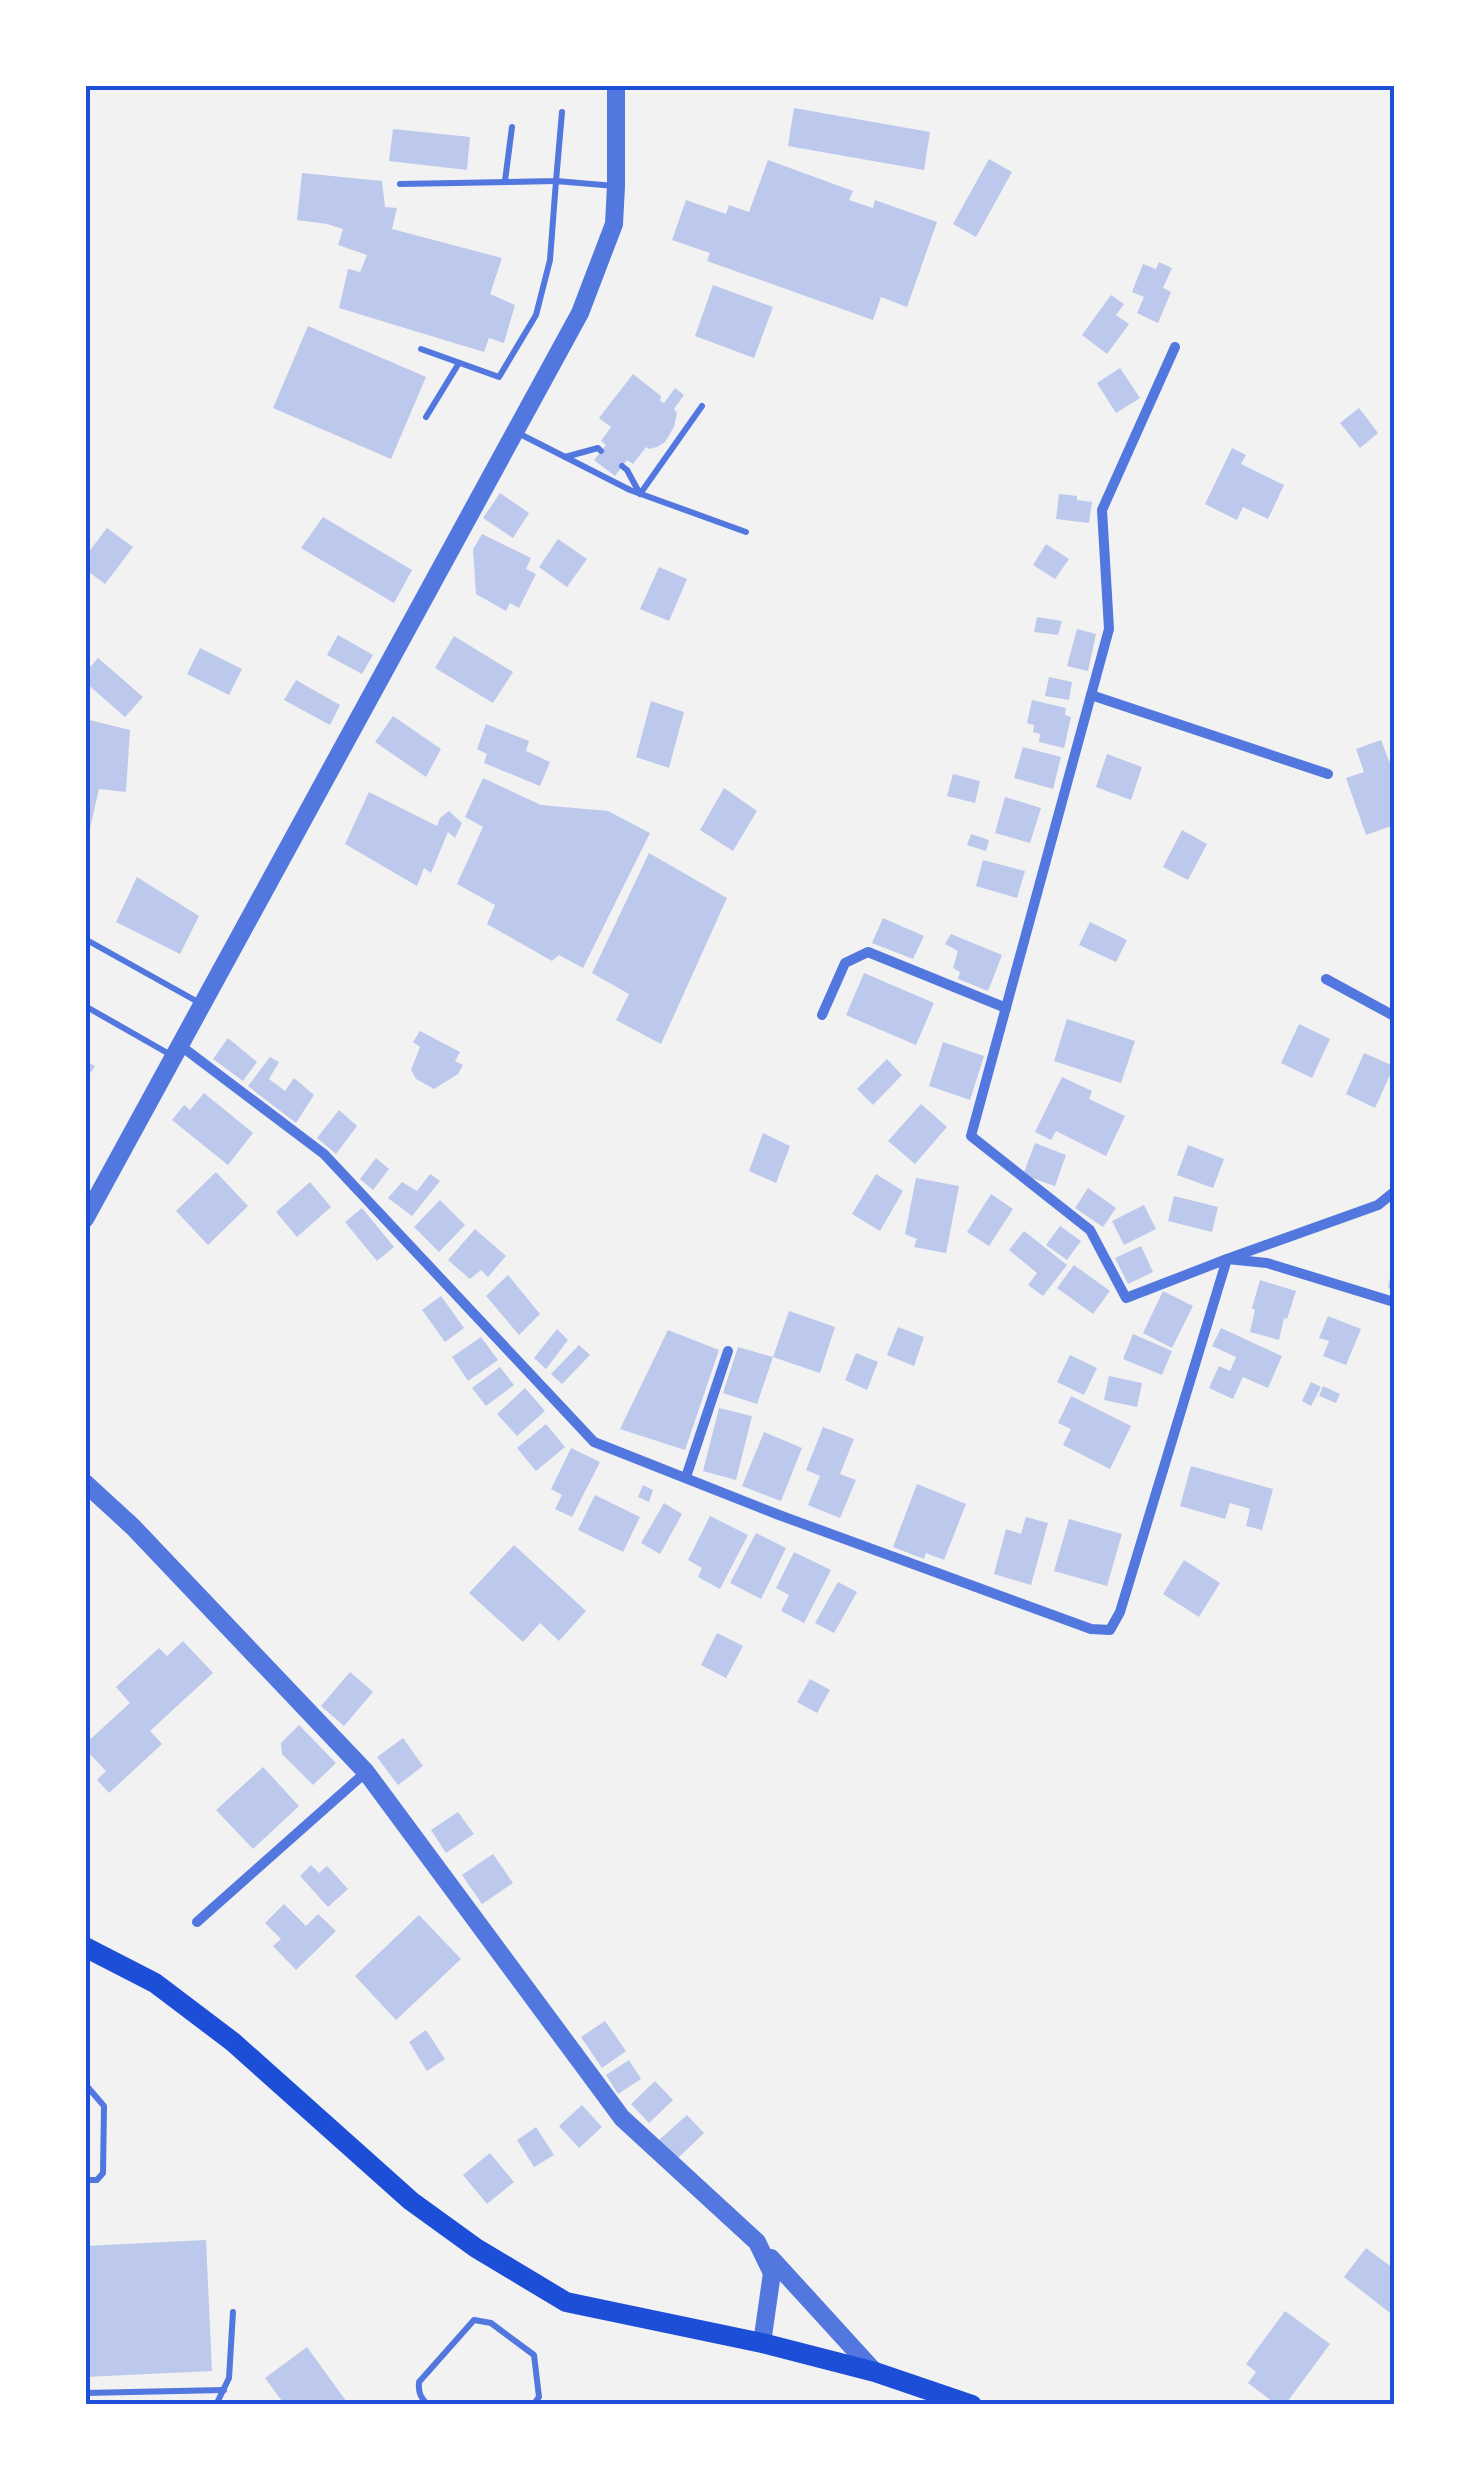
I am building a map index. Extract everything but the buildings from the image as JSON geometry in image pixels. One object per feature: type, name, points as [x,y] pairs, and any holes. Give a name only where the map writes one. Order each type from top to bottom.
[{"type":"main road","points":[[85,1947],[155,1983],[234,2042],[412,2201],[476,2248],[566,2302],[762,2343],[875,2372],[972,2405]]},
{"type":"street","points":[[85,1219],[580,313],[614,224],[616,85]]},
{"type":"street","points":[[1175,347],[1102,510],[1109,629],[971,1136],[1090,1230],[1126,1298],[1378,1206],[1394,1192]]},
{"type":"street","points":[[1091,694],[1328,774]]},
{"type":"street","points":[[822,1015],[844,963],[868,952],[1006,1008]]},
{"type":"street","points":[[1326,979],[1394,1016]]},
{"type":"street","points":[[178,1052],[324,1154],[594,1442],[1092,1629],[1110,1630],[1120,1612],[1227,1259]]},
{"type":"street","points":[[1227,1259],[1267,1263],[1394,1302]]},
{"type":"street","points":[[686,1477],[728,1351]]},
{"type":"street","points":[[85,1482],[133,1527],[366,1772],[622,2118],[757,2242],[875,2372]]},
{"type":"street","points":[[197,1922],[366,1772]]},
{"type":"street","points":[[757,2242],[772,2273],[762,2343]]},
{"type":"lane","points":[[421,350],[499,377],[536,316],[550,260],[562,112]]},
{"type":"lane","points":[[506,182],[512,127]]},
{"type":"lane","points":[[400,184],[556,181],[616,186]]},
{"type":"lane","points":[[426,417],[460,363]]},
{"type":"lane","points":[[640,494],[702,406]]},
{"type":"lane","points":[[515,432],[640,494],[746,532]]},
{"type":"lane","points":[[565,457],[598,448],[601,451]]},
{"type":"lane","points":[[622,466],[640,494]]},
{"type":"lane","points":[[85,939],[204,1005]]},
{"type":"lane","points":[[85,1006],[178,1052]]},
{"type":"lane","points":[[85,2084],[104,2106],[103,2173],[97,2180],[85,2180]]},
{"type":"lane","points":[[216,2405],[229,2378],[233,2312]]},
{"type":"lane","points":[[429,2405],[422,2400],[419,2382],[474,2320],[491,2323],[534,2355],[538,2397],[533,2405]]},
{"type":"lane","points":[[85,2393],[224,2390]]}]
